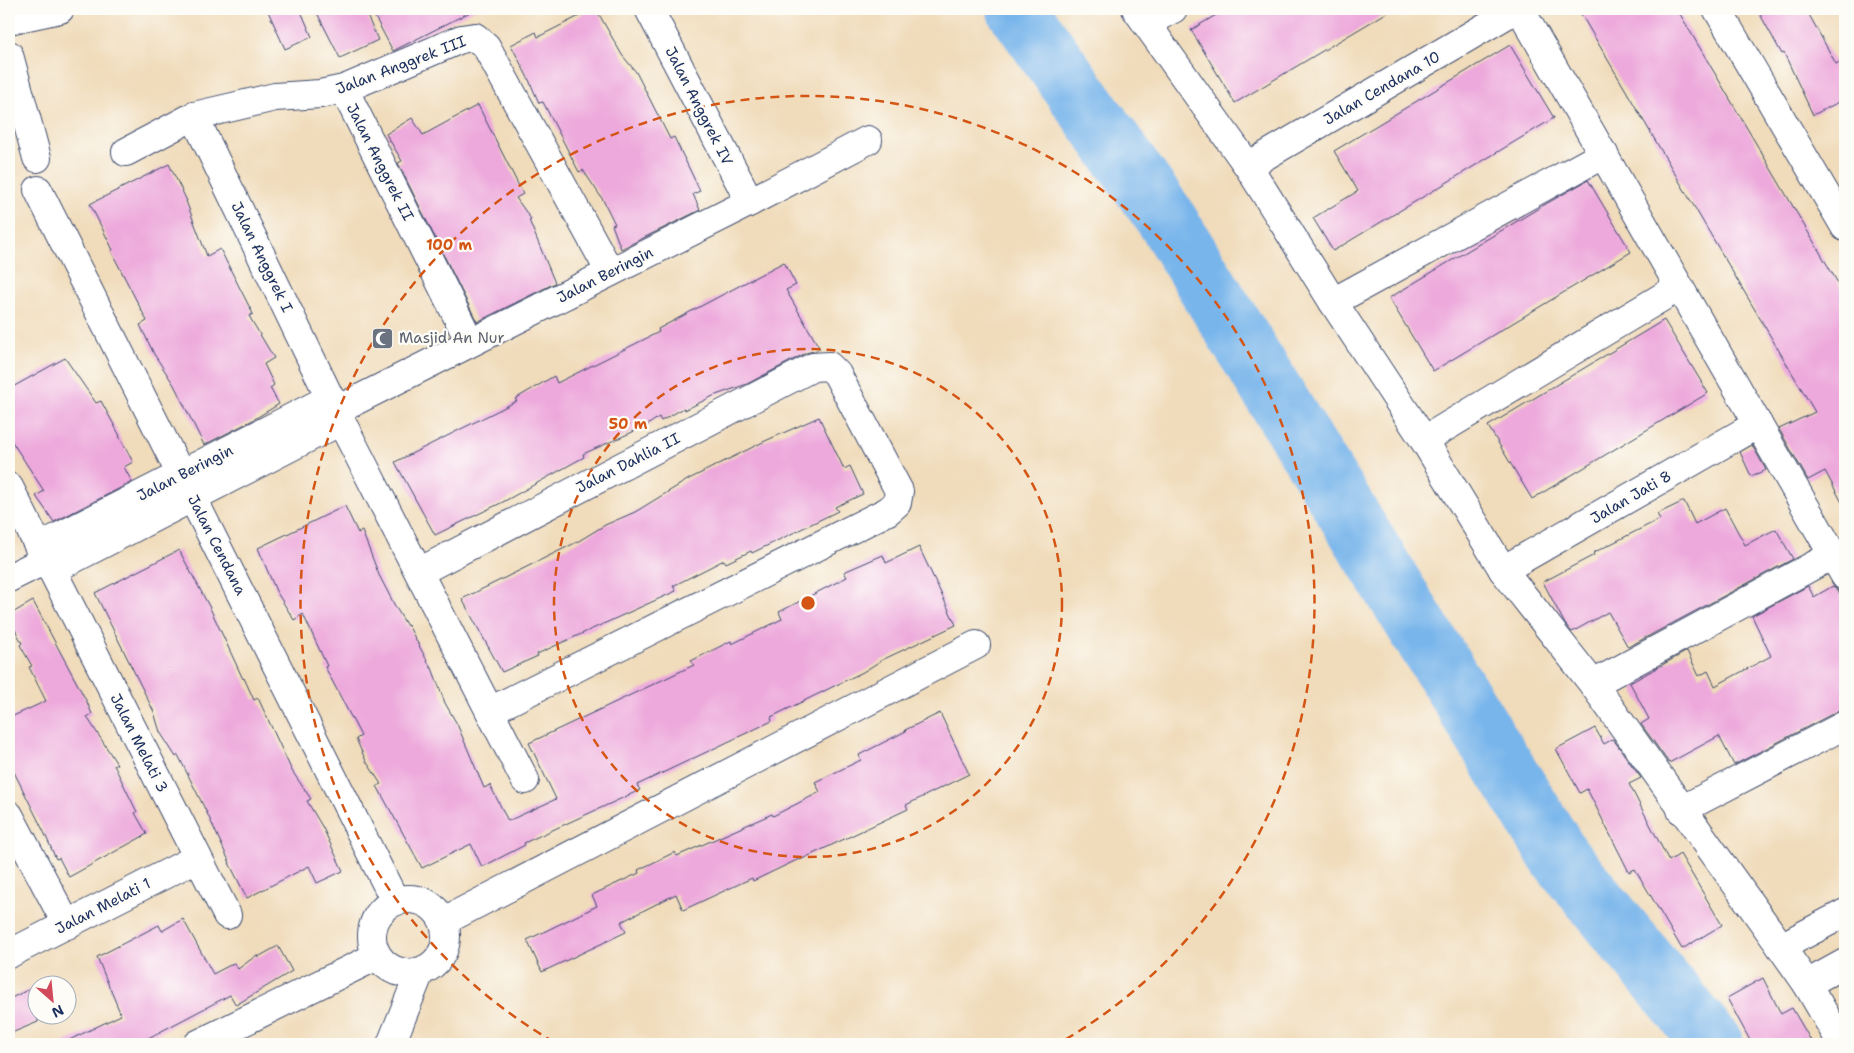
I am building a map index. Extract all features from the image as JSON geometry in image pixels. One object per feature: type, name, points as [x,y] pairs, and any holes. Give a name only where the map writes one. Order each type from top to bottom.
[{"type":"street","points":[[9,20],[60,9]]},
{"type":"street","name":"Jalan Anggrek IV","points":[[649,9],[750,202]]},
{"type":"street","points":[[1173,9],[1141,16],[1248,166],[1333,302],[1424,440],[1503,570],[1592,684],[1807,984],[1842,1044]]},
{"type":"street","name":"Jalan Cendana 10","points":[[1248,166],[1516,9]]},
{"type":"street","points":[[1520,9],[1839,566],[1592,684]]},
{"type":"street","points":[[1717,9],[1845,227]]},
{"type":"street","name":"Jalan Anggrek III","points":[[126,152],[194,116],[275,98],[320,94],[344,89],[461,38],[475,37],[486,46],[610,272]]},
{"type":"street","points":[[9,55],[37,158]]},
{"type":"street","name":"Jalan Anggrek II","points":[[344,89],[470,342]]},
{"type":"street","name":"Jalan Anggrek I","points":[[194,116],[419,572],[525,780]]},
{"type":"street","name":"Jalan Beringin","points":[[9,578],[470,342],[750,202],[868,140]]},
{"type":"street","points":[[1333,302],[1604,154]]},
{"type":"street","name":"Jalan Cendana","points":[[38,190],[396,901]]},
{"type":"street","points":[[1424,440],[1679,287]]},
{"type":"street","name":"Jalan Dahlia II","points":[[419,572],[813,367],[829,366],[837,374],[899,491],[897,503],[888,511],[490,711]]},
{"type":"street","name":"Jalan Jati 8","points":[[1503,570],[1758,424]]},
{"type":"street","name":"Jalan Melati 3","points":[[9,487],[44,560],[227,915]]},
{"type":"street","points":[[444,921],[976,644]]},
{"type":"street","points":[[1681,810],[1845,725]]},
{"type":"street","points":[[9,815],[67,925]]},
{"type":"street","name":"Jalan Melati 1","points":[[9,954],[197,858]]},
{"type":"street","points":[[410,899],[424,902],[436,910],[444,921],[446,933],[445,946],[440,957],[432,966],[420,972],[408,974],[396,971],[385,965],[377,956],[373,946],[374,924],[386,906],[396,901],[410,899]]},
{"type":"street","points":[[1780,947],[1844,916]]},
{"type":"street","points":[[198,1044],[377,956]]},
{"type":"street","points":[[1807,984],[1845,963]]},
{"type":"street","points":[[391,1044],[420,972]]},
{"type":"building","points":[[267,9],[300,9],[312,37],[285,49]]},
{"type":"building","points":[[315,9],[364,9],[378,40],[340,58]]},
{"type":"building","points":[[391,9],[476,9],[393,51],[375,17]]},
{"type":"building","points":[[596,9],[622,55],[636,72],[670,139],[674,137],[700,191],[693,194],[700,210],[621,249],[612,225],[615,224],[603,200],[583,170],[579,172],[543,102],[539,103],[511,45],[536,32],[538,37]]},
{"type":"building","points":[[1226,9],[1393,9],[1235,103],[1191,30]]},
{"type":"building","points":[[1578,9],[1677,9],[1845,295],[1845,508],[1825,471],[1808,480],[1779,429],[1815,412]]},
{"type":"building","points":[[1757,9],[1806,9],[1836,64],[1845,59],[1845,99],[1813,115],[1784,53],[1782,54]]},
{"type":"building","points":[[1510,45],[1554,118],[1333,251],[1313,218],[1358,191],[1334,151]]},
{"type":"building","points":[[478,105],[523,194],[516,198],[531,219],[529,220],[555,283],[477,322],[398,163],[402,161],[386,134],[412,118],[423,135]]},
{"type":"building","points":[[169,164],[187,201],[207,256],[220,249],[253,314],[249,316],[274,358],[264,364],[274,385],[270,388],[279,404],[253,420],[204,445],[174,385],[154,354],[140,325],[147,321],[111,251],[113,250],[90,204]]},
{"type":"building","points":[[1588,180],[1631,252],[1433,371],[1389,298]]},
{"type":"building","points":[[784,262],[796,285],[786,290],[820,349],[806,353],[747,384],[713,396],[685,410],[684,408],[661,421],[659,417],[646,426],[583,454],[584,457],[503,502],[435,535],[395,462],[517,401],[515,399],[554,376],[557,383],[659,332],[658,329]]},
{"type":"building","points":[[1664,320],[1708,393],[1532,499],[1488,426]]},
{"type":"building","points":[[65,358],[96,403],[101,401],[120,436],[133,462],[124,467],[132,482],[54,522],[36,496],[44,491],[9,437],[9,389]]},
{"type":"building","points":[[819,417],[844,469],[850,466],[863,494],[835,507],[838,511],[752,553],[751,551],[726,563],[724,560],[673,586],[676,591],[537,654],[538,656],[502,672],[462,599],[577,542],[605,525],[635,512],[689,479],[763,442]]},
{"type":"building","points":[[1752,445],[1766,470],[1751,476],[1740,452]]},
{"type":"building","points":[[1684,501],[1695,524],[1725,508],[1745,545],[1776,529],[1793,559],[1628,647],[1608,612],[1572,632],[1565,624],[1543,582],[1594,555],[1593,553],[1660,519],[1657,514]]},
{"type":"building","points":[[345,506],[358,533],[362,531],[379,575],[395,606],[432,668],[445,703],[457,724],[484,788],[490,785],[508,821],[556,799],[529,743],[694,665],[691,661],[731,641],[732,644],[782,619],[779,612],[847,577],[844,572],[883,555],[886,563],[919,547],[956,625],[882,660],[863,672],[771,717],[772,721],[637,785],[640,790],[524,843],[525,845],[482,867],[471,844],[422,868],[377,786],[381,784],[366,761],[356,739],[361,736],[325,667],[327,666],[303,614],[294,620],[276,591],[258,548]]},
{"type":"building","points":[[179,550],[210,608],[254,700],[258,698],[292,771],[311,799],[307,801],[323,828],[343,871],[317,883],[309,866],[247,898],[178,755],[176,757],[160,732],[154,712],[95,593]]},
{"type":"building","points":[[1808,586],[1814,597],[1833,586],[1838,590],[1845,604],[1845,709],[1734,765],[1719,736],[1669,763],[1641,724],[1649,719],[1630,683],[1687,651],[1699,676],[1708,671],[1715,686],[1771,656],[1752,616]]},
{"type":"building","points":[[33,601],[87,702],[92,714],[87,717],[117,764],[114,765],[137,812],[135,813],[147,834],[69,877],[59,858],[56,859],[9,762],[9,718],[46,701],[29,667],[32,666],[20,645],[22,643],[9,618],[9,615]]},
{"type":"building","points":[[940,713],[969,774],[906,805],[908,809],[800,860],[753,881],[752,878],[683,910],[676,894],[621,922],[626,932],[542,972],[527,940],[597,906],[592,895],[639,873],[638,870],[675,852],[677,856],[772,814],[773,816],[820,792],[815,782],[861,760],[859,755]]},
{"type":"building","points":[[1595,728],[1604,744],[1613,739],[1641,778],[1629,784],[1669,861],[1680,854],[1722,925],[1682,949],[1635,869],[1629,872],[1587,789],[1580,793],[1556,749]]},
{"type":"building","points":[[183,919],[213,974],[234,963],[238,969],[257,955],[258,957],[278,946],[292,971],[236,1005],[230,995],[137,1044],[61,1044],[121,1015],[97,957],[159,925],[162,931]]},
{"type":"building","points":[[1763,978],[1781,1014],[1792,1008],[1813,1044],[1752,1044],[1727,998]]},
{"type":"building","points":[[28,990],[28,1026],[9,1034],[9,999]]},
{"type":"waterway","points":[[1017,9],[1165,217],[1559,856],[1713,1044]]},
{"type":"place","name":"Masjid An Nur","points":[[383,338]]}]
